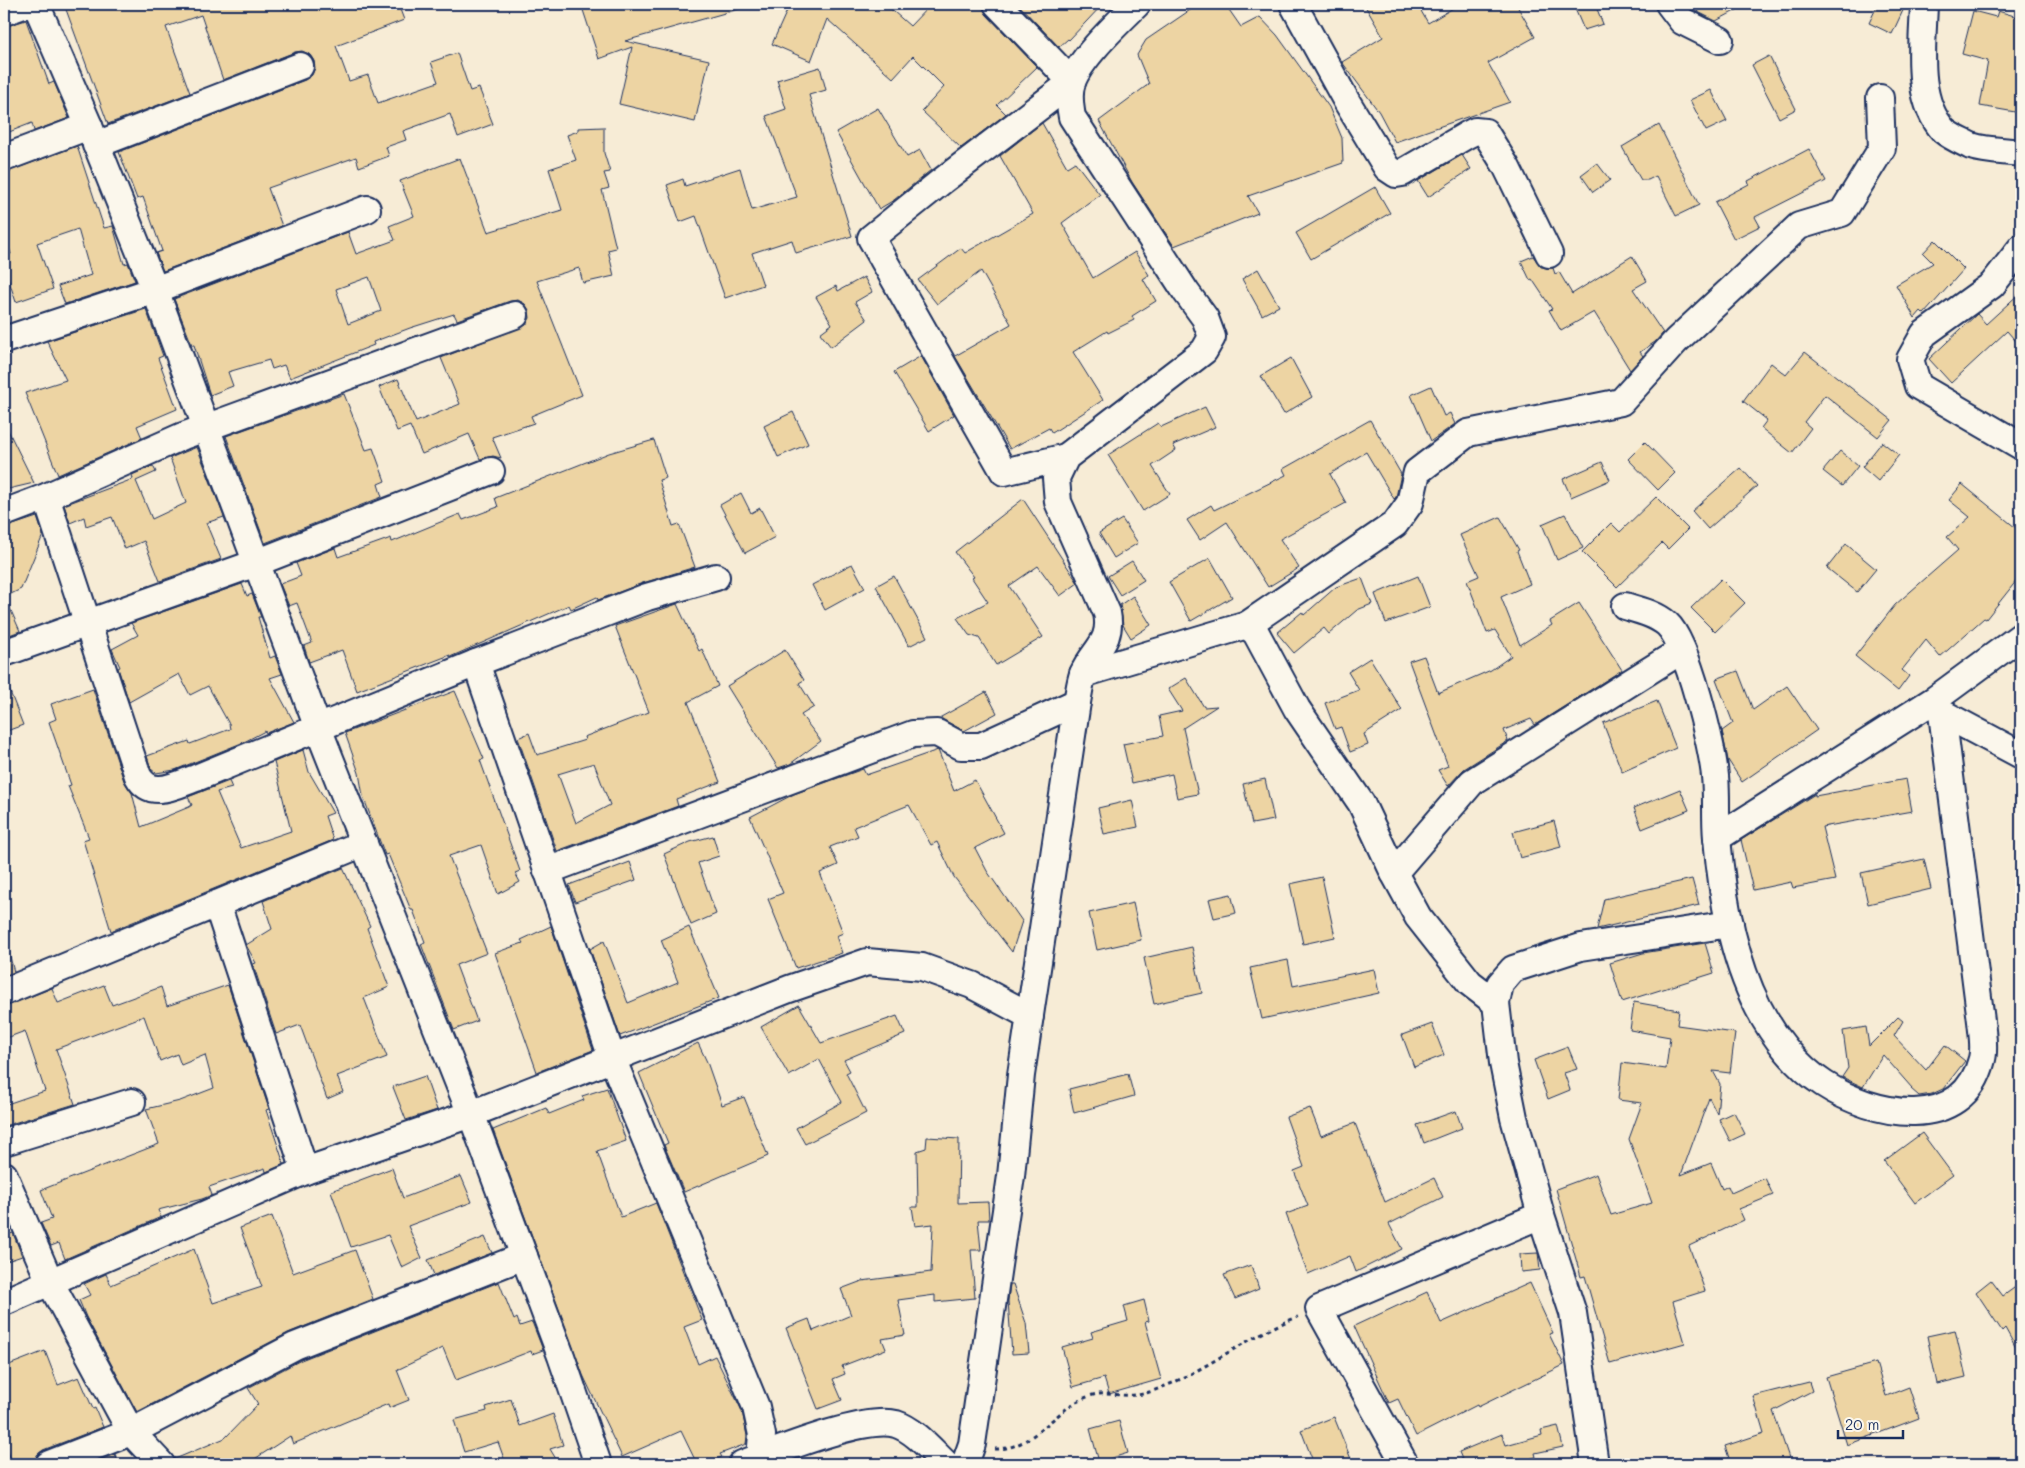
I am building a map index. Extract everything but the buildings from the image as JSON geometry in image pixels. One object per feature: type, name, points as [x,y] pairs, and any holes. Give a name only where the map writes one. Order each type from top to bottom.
[{"type":"street","points":[[4,12],[26,4]]},
{"type":"street","points":[[36,4],[155,290],[318,728],[471,1114],[562,1356],[598,1464]]},
{"type":"street","points":[[997,4],[1072,82]]},
{"type":"street","points":[[1072,82],[1069,101],[1072,117],[1205,318],[1212,337],[1204,351],[1066,456],[1004,472],[871,238],[1072,82],[1099,43],[1137,4]]},
{"type":"street","points":[[1293,4],[1347,102],[1387,168],[1396,174],[1402,174],[1467,135],[1475,131],[1485,132],[1506,166],[1550,254]]},
{"type":"street","points":[[1669,4],[1682,21],[1720,40]]},
{"type":"street","points":[[1924,4],[1923,72],[1925,91],[1934,117],[1946,132],[1973,146],[2021,153]]},
{"type":"street","points":[[4,158],[92,135],[300,66]]},
{"type":"street","points":[[1083,674],[1247,625],[1394,524],[1410,503],[1417,472],[1468,433],[1621,402],[1676,341],[1799,226],[1842,212],[1882,148],[1880,98]]},
{"type":"street","points":[[4,340],[155,290],[367,209]]},
{"type":"street","points":[[2021,248],[1992,285],[1924,334],[1910,359],[1918,386],[2021,446]]},
{"type":"street","points":[[4,513],[46,497],[205,427],[515,315]]},
{"type":"street","points":[[969,1454],[1012,1176],[1021,1075],[1077,702],[1083,674],[1104,642],[1110,627],[1107,613],[1058,502],[1056,478],[1066,456]]},
{"type":"street","points":[[4,653],[256,562],[491,471]]},
{"type":"street","points":[[46,497],[138,776],[143,785],[151,790],[164,790],[196,778],[476,663],[647,597],[716,577]]},
{"type":"street","points":[[1625,606],[1648,613],[1668,625],[1682,650],[1696,688],[1714,774],[1717,838],[1730,924],[1744,976],[1759,1008],[1776,1036],[1799,1064],[1823,1083],[1851,1100],[1889,1110],[1927,1113],[1953,1102],[1972,1086],[1983,1058],[1981,1020],[1938,707]]},
{"type":"street","points":[[1247,625],[1256,633],[1297,709],[1361,803],[1394,873],[1418,916],[1470,983],[1496,1003]]},
{"type":"street","points":[[1717,838],[1938,707],[2021,636]]},
{"type":"street","points":[[1394,873],[1472,782],[1682,650]]},
{"type":"street","points":[[476,663],[612,1058],[756,1407],[762,1435],[751,1461]]},
{"type":"street","points":[[547,871],[912,734],[937,733],[961,746],[981,746],[1077,702]]},
{"type":"street","points":[[1938,707],[2021,755]]},
{"type":"street","points":[[4,992],[364,842]]},
{"type":"street","points":[[217,904],[305,1171]]},
{"type":"street","points":[[1596,1464],[1573,1313],[1541,1215],[1514,1118],[1503,1063],[1496,1003],[1500,984],[1513,970],[1581,947],[1730,924]]},
{"type":"street","points":[[4,1302],[305,1171],[471,1114],[789,989],[867,962],[922,967],[972,985],[1030,1016]]},
{"type":"street","points":[[4,1142],[132,1102]]},
{"type":"street","points":[[4,1175],[50,1282],[131,1432],[161,1464]]},
{"type":"street","points":[[1405,1464],[1319,1309],[1541,1215]]},
{"type":"street","points":[[49,1464],[131,1432],[295,1346],[524,1256]]},
{"type":"street","points":[[751,1461],[840,1430],[876,1424],[896,1424],[914,1435],[946,1464]]},
{"type":"path","points":[[969,1454],[1002,1449],[1014,1445],[1042,1431],[1064,1410],[1094,1395],[1129,1396],[1166,1386],[1292,1319],[1319,1309]]}]
